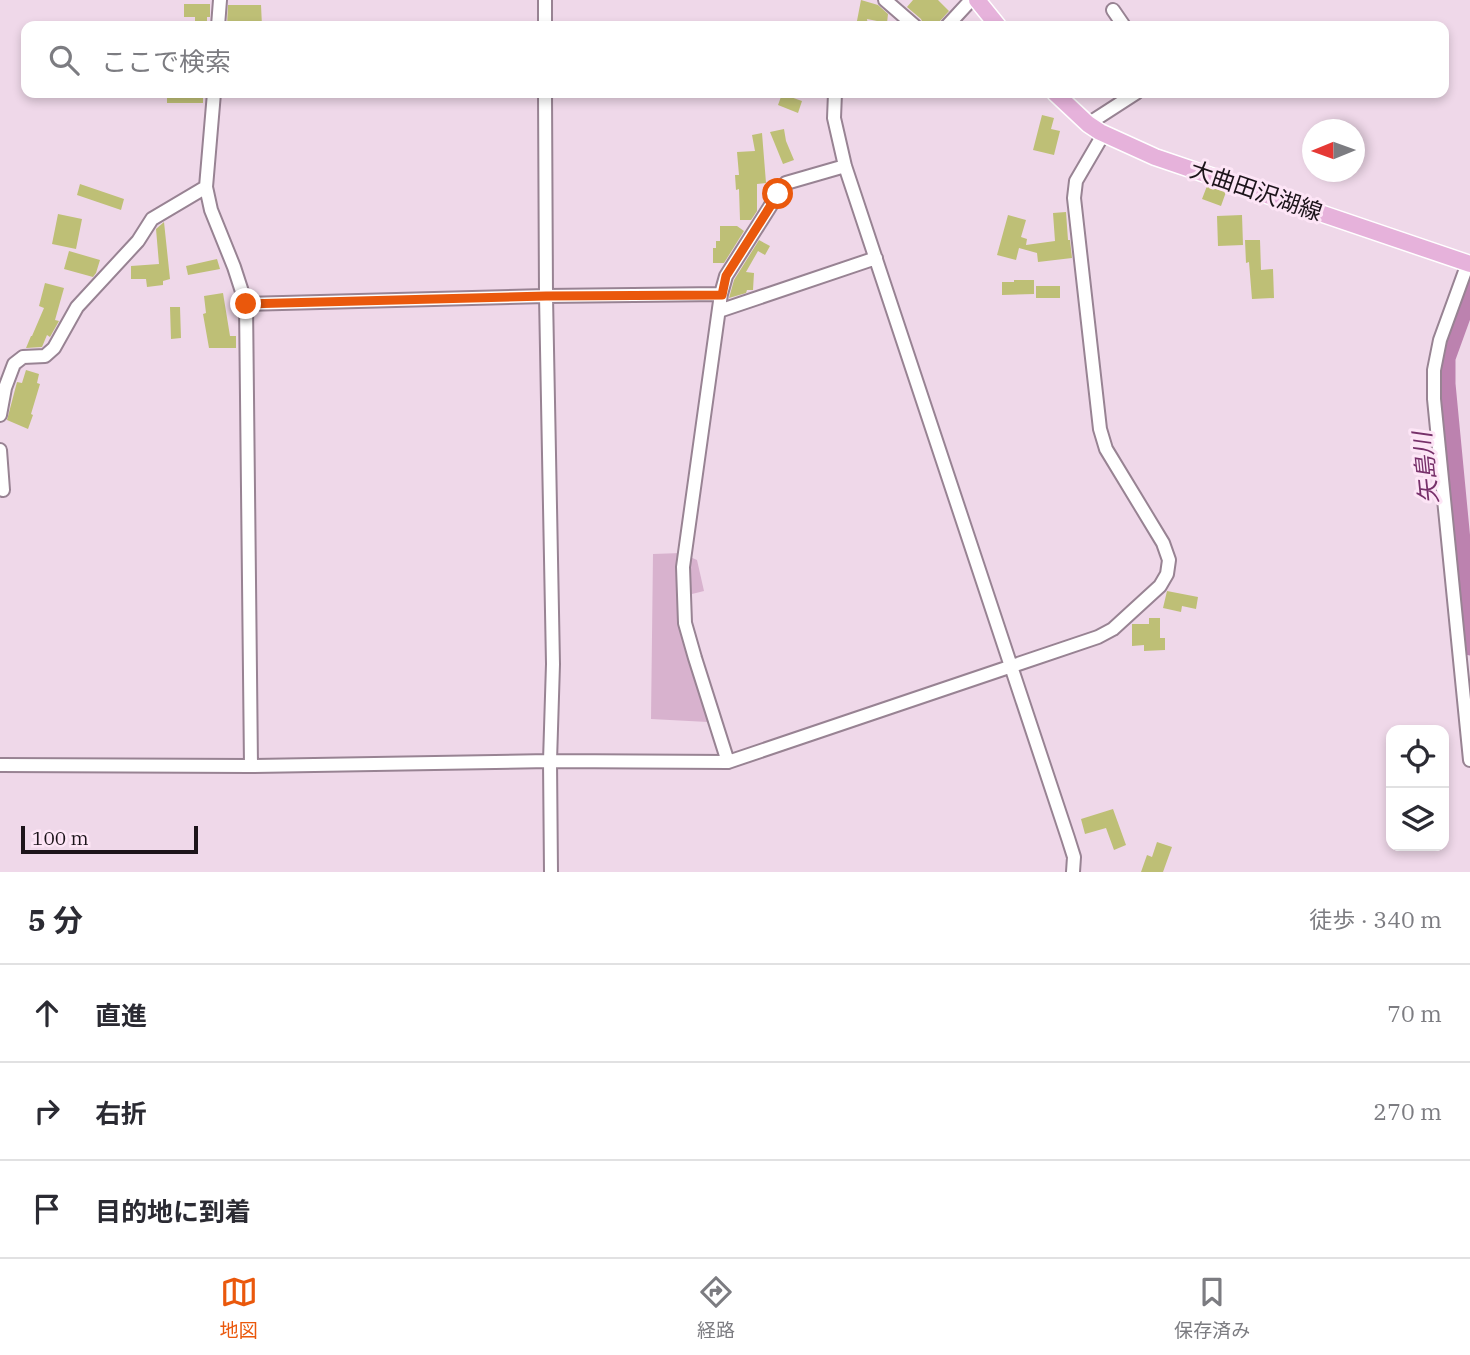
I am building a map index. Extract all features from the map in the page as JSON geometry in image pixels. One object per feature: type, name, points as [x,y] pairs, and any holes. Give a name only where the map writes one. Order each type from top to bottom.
[{"type":"main road","points":[[977,0],[994,21]]},
{"type":"main road","name":"大曲田沢湖線","points":[[1060,98],[1088,124],[1155,157],[1469,263]]},
{"type":"street","points":[[218,21],[220,0]]},
{"type":"street","points":[[545,0],[545,21]]},
{"type":"street","points":[[885,0],[909,21]]},
{"type":"street","points":[[952,21],[971,0]]},
{"type":"street","points":[[1113,10],[1121,21]]},
{"type":"street","points":[[214,98],[206,187],[211,210],[246,304],[251,766]]},
{"type":"street","points":[[545,98],[553,664],[551,872]]},
{"type":"street","points":[[835,98],[834,118],[845,166],[1068,838],[1074,857],[1073,872]]},
{"type":"street","points":[[1088,124],[1128,98]]},
{"type":"street","points":[[0,765],[728,762],[1012,667],[1098,637],[1113,629],[1160,586],[1167,574],[1169,560],[1163,543],[1107,449],[1100,429],[1073,198],[1076,181],[1104,133]]},
{"type":"street","points":[[728,762],[685,623],[683,568],[722,295],[726,276],[786,183],[845,166]]},
{"type":"street","points":[[0,415],[5,388],[14,364],[23,357],[45,356],[54,348],[77,307],[138,241],[152,219],[206,187]]},
{"type":"street","points":[[719,311],[876,258]]},
{"type":"street","points":[[1469,263],[1440,340],[1434,370],[1434,399],[1470,760]]},
{"type":"street","points":[[246,304],[546,296],[722,295]]},
{"type":"street","points":[[0,450],[3,490]]},
{"type":"shaded area","points":[[681,553],[697,560],[704,591],[688,595],[689,619],[711,696],[708,722],[651,719],[653,554]]},
{"type":"building","points":[[861,0],[878,5],[888,14],[887,21],[857,21]]},
{"type":"building","points":[[913,0],[938,0],[949,11],[940,21],[922,21],[907,7]]},
{"type":"building","points":[[184,4],[210,4],[210,17],[207,17],[207,21],[184,17]]},
{"type":"building","points":[[228,5],[261,5],[262,21],[227,21]]},
{"type":"building","points":[[167,98],[203,98],[203,103],[167,103]]},
{"type":"building","points":[[781,98],[802,101],[798,113],[778,105]]},
{"type":"building","points":[[1042,115],[1054,118],[1051,129],[1060,131],[1054,155],[1033,150]]},
{"type":"building","points":[[784,129],[794,160],[783,164],[770,132]]},
{"type":"building","points":[[762,133],[766,183],[757,184],[757,211],[751,220],[740,220],[739,189],[736,190],[735,175],[739,175],[737,152],[755,151],[752,135]]},
{"type":"building","points":[[80,184],[124,199],[121,210],[77,195]]},
{"type":"building","points":[[1207,186],[1226,192],[1221,206],[1202,199]]},
{"type":"building","points":[[1066,212],[1072,258],[1038,262],[1037,253],[1019,248],[1016,260],[997,255],[1008,215],[1026,220],[1021,237],[1027,239],[1026,245],[1055,241],[1053,213]]},
{"type":"building","points":[[58,214],[82,219],[76,249],[52,244]]},
{"type":"building","points":[[1242,215],[1243,245],[1218,246],[1217,216]]},
{"type":"building","points":[[164,222],[170,279],[163,281],[163,285],[147,287],[146,279],[131,279],[131,266],[159,264],[156,229]]},
{"type":"building","points":[[720,226],[737,226],[744,231],[724,263],[713,263],[713,248],[716,248],[716,241],[720,241]]},
{"type":"building","points":[[759,240],[770,246],[765,255],[758,251],[746,272],[754,273],[753,290],[729,298],[734,280]]},
{"type":"building","points":[[1245,240],[1260,240],[1261,270],[1273,269],[1274,298],[1252,299]]},
{"type":"building","points":[[69,251],[100,260],[93,277],[64,269]]},
{"type":"building","points":[[217,259],[220,269],[188,275],[186,266]]},
{"type":"building","points":[[1034,280],[1034,294],[1002,295],[1002,282]]},
{"type":"building","points":[[45,283],[64,288],[55,320],[59,321],[50,337],[47,335],[42,347],[26,348],[44,308],[39,306]]},
{"type":"building","points":[[1036,286],[1060,286],[1060,298],[1036,298]]},
{"type":"building","points":[[223,293],[230,336],[236,336],[236,348],[209,348],[203,314],[206,313],[204,296]]},
{"type":"building","points":[[170,307],[180,307],[181,338],[171,339]]},
{"type":"building","points":[[26,370],[39,374],[37,383],[40,384],[28,429],[7,420],[17,382],[22,383]]},
{"type":"building","points":[[1167,591],[1198,597],[1196,609],[1182,606],[1181,612],[1163,608]]},
{"type":"building","points":[[1149,618],[1160,618],[1160,638],[1165,638],[1165,650],[1144,651],[1144,645],[1132,646],[1132,624],[1149,624]]},
{"type":"building","points":[[1113,809],[1126,845],[1114,850],[1106,828],[1085,834],[1081,819]]},
{"type":"building","points":[[1157,842],[1172,847],[1163,872],[1141,872],[1147,855],[1152,857]]},
{"type":"waterway","name":"矢島川","points":[[1470,289],[1445,358],[1445,384],[1470,645]]},
{"type":"route","points":[[246,304],[546,296],[722,295],[726,276],[778,194]]}]
